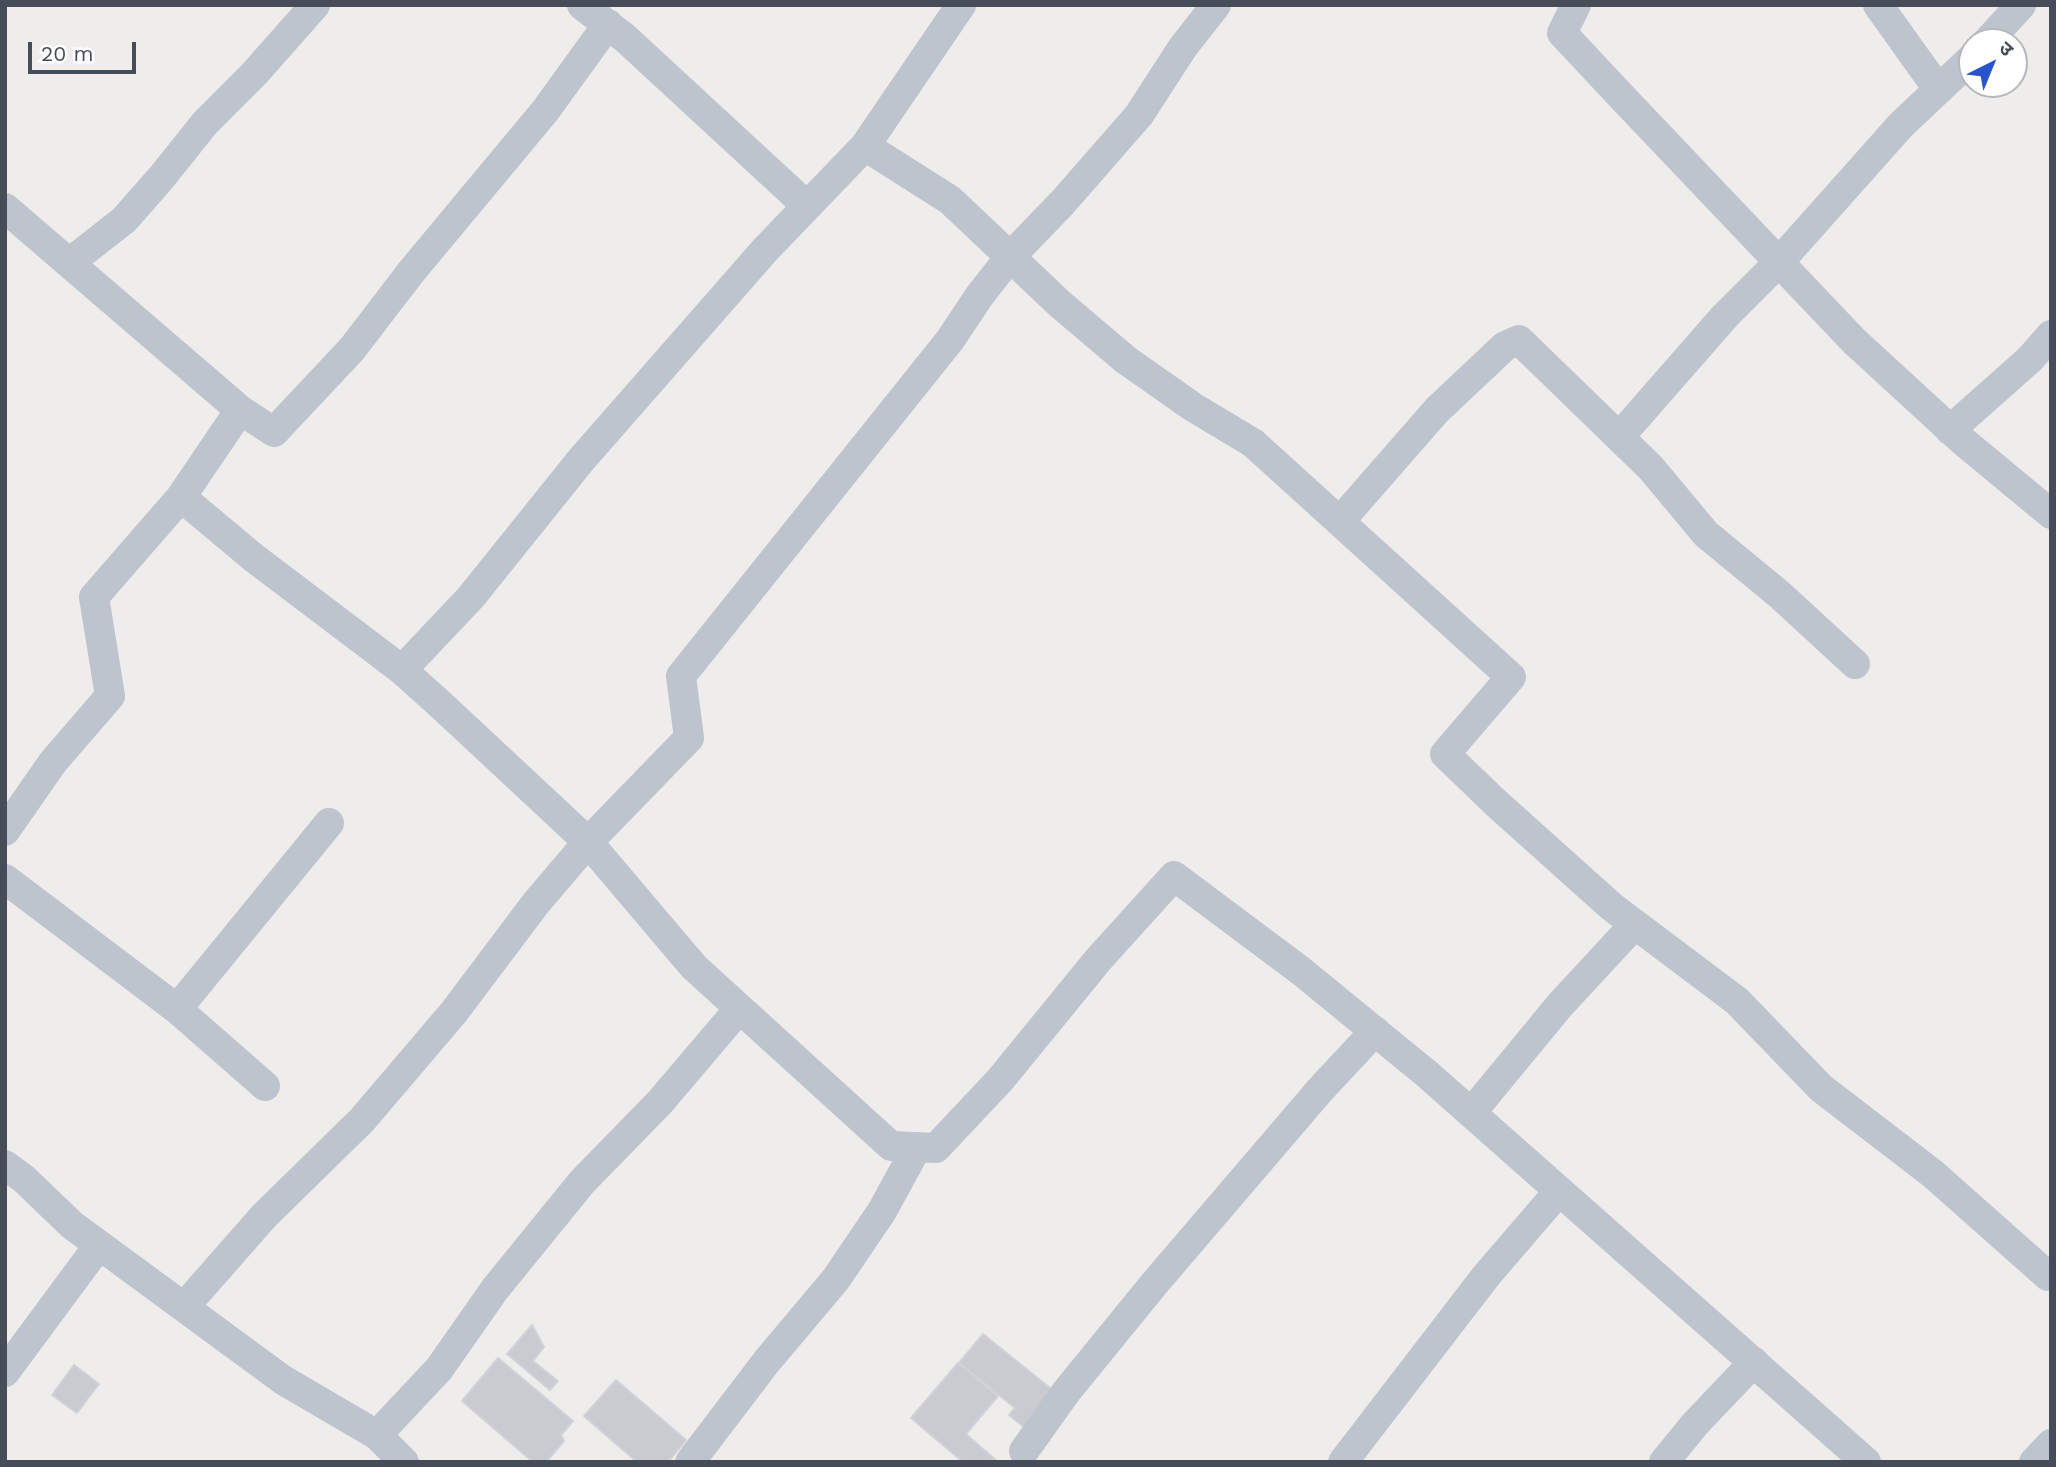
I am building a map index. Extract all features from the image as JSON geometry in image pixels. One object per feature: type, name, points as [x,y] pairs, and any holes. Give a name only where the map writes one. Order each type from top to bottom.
[{"type":"street","points":[[69,263],[124,219],[205,123],[254,74],[315,5]]},
{"type":"street","points":[[582,5],[608,24],[807,206]]},
{"type":"street","points":[[402,670],[471,597],[581,460],[765,250],[865,146],[961,5]]},
{"type":"street","points":[[184,1307],[264,1216],[362,1120],[454,1012],[536,903],[588,842],[689,738],[681,676],[934,359],[1010,257],[1139,116],[1183,47],[1216,5]]},
{"type":"street","points":[[1576,5],[1562,33],[1854,341],[1951,430],[2051,514]]},
{"type":"street","points":[[1878,5],[1938,89]]},
{"type":"street","points":[[2000,28],[2021,5]]},
{"type":"street","points":[[5,208],[240,410],[274,432],[352,349],[411,272],[545,111],[608,24]]},
{"type":"street","points":[[1620,436],[1725,316],[1779,262],[1901,125],[1958,71]]},
{"type":"street","points":[[865,146],[950,200],[1126,360],[1193,407],[1253,443],[1511,677],[1445,754],[1612,907],[1737,1001],[1821,1088],[1933,1174],[2050,1276]]},
{"type":"street","points":[[1951,430],[2030,359],[2051,335]]},
{"type":"street","points":[[1340,521],[1437,410],[1505,346],[1519,340],[1651,468],[1706,534],[1780,595],[1855,664]]},
{"type":"street","points":[[5,831],[53,762],[110,696],[94,597],[181,497],[240,410]]},
{"type":"street","points":[[181,497],[254,558],[402,670],[588,842],[694,967],[891,1146],[936,1149],[1000,1080],[1098,960],[1174,876],[1301,971],[1375,1031],[1866,1462]]},
{"type":"street","points":[[177,1009],[328,823]]},
{"type":"street","points":[[5,879],[177,1009],[265,1086]]},
{"type":"street","points":[[1471,1113],[1560,1005],[1635,924]]},
{"type":"street","points":[[377,1435],[439,1369],[495,1289],[582,1182],[660,1102],[740,1009]]},
{"type":"street","points":[[1024,1451],[1066,1392],[1154,1284],[1320,1090],[1375,1031]]},
{"type":"street","points":[[690,1462],[767,1361],[836,1279],[882,1211],[917,1147]]},
{"type":"street","points":[[5,1165],[24,1179],[72,1225],[284,1380],[377,1435],[404,1462]]},
{"type":"street","points":[[1343,1462],[1486,1276],[1559,1191]]},
{"type":"street","points":[[5,1372],[99,1245]]},
{"type":"street","points":[[1664,1462],[1695,1424],[1754,1362]]},
{"type":"street","points":[[2034,1462],[2051,1444]]},
{"type":"building","points":[[532,1325],[544,1347],[533,1361],[558,1381],[550,1390],[507,1354]]},
{"type":"building","points":[[983,1334],[1060,1396],[1031,1433],[1009,1415],[1015,1408],[959,1363]]},
{"type":"building","points":[[498,1358],[573,1421],[561,1435],[564,1441],[546,1462],[533,1462],[462,1401]]},
{"type":"building","points":[[958,1363],[998,1396],[966,1434],[998,1462],[963,1462],[911,1418]]},
{"type":"building","points":[[74,1365],[99,1384],[77,1413],[52,1395]]},
{"type":"building","points":[[616,1380],[686,1440],[668,1462],[637,1462],[584,1416]]}]
